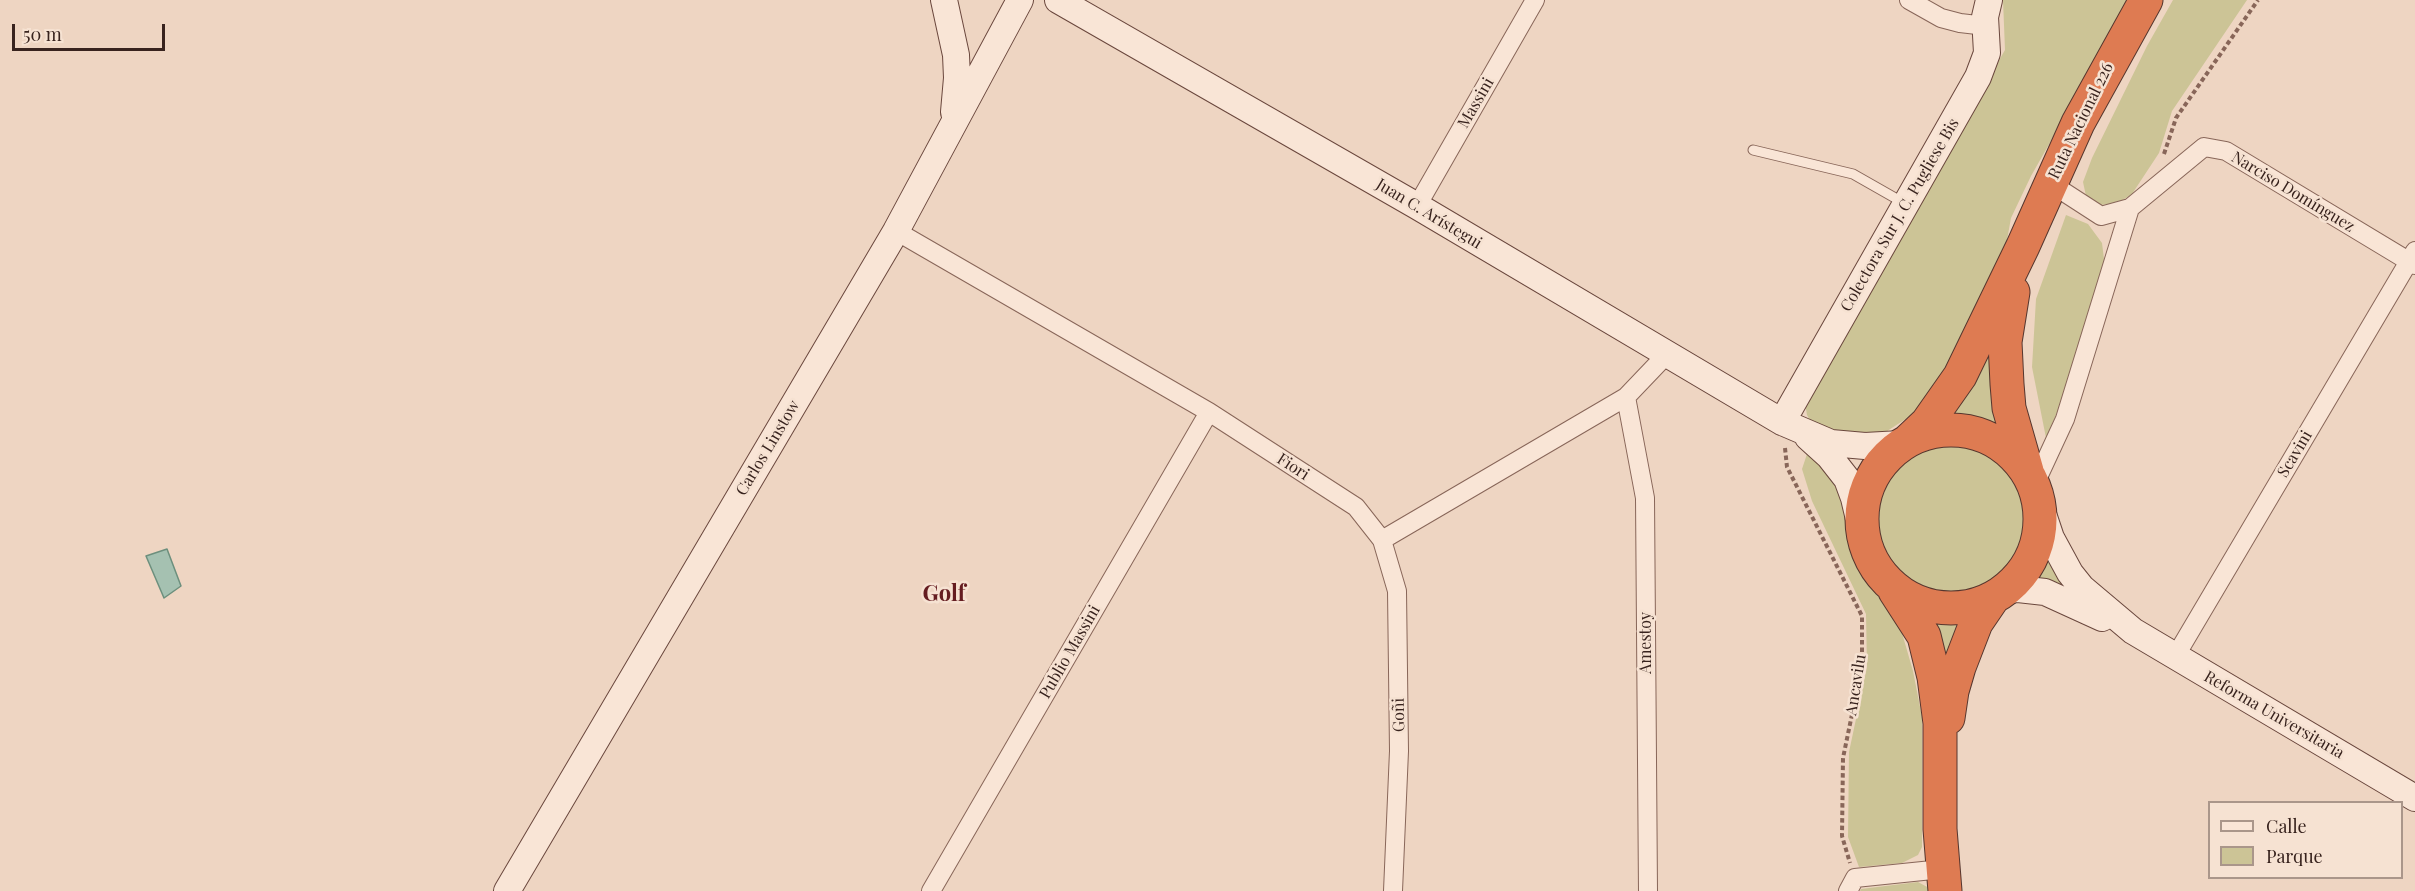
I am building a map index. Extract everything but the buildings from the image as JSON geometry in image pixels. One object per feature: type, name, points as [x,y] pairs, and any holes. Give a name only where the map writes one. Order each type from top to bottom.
[{"type":"highway","name":"Ruta Nacional 226","points":[[1942,756],[1934,677],[1924,636],[1915,619],[1871,560],[1863,536],[1862,511],[1868,486],[1880,464],[1927,423],[1960,376],[2023,246],[2087,105],[2146,0]]},
{"type":"highway","name":"Ruta Nacional 226","points":[[1944,880],[1940,792],[1942,756],[1952,691],[1976,623],[1999,595],[2022,573],[2034,550],[2040,525],[2033,487],[2009,408],[2005,362],[2007,321],[2023,246]]},
{"type":"highway","name":"Ruta Nacional 226","points":[[1905,442],[1930,432],[1953,430],[1976,433],[1997,442],[2015,457],[2033,487]]},
{"type":"highway","name":"Ruta Nacional 226","points":[[1886,581],[1904,595],[1925,605],[1948,609],[1971,607],[1999,595]]},
{"type":"main road","points":[[944,0],[956,55],[957,78],[952,126]]},
{"type":"main road","name":"Carlos Linstow","points":[[507,891],[896,231],[1020,0]]},
{"type":"main road","name":"Juan C. Arístegui","points":[[1058,0],[1417,206],[1791,426],[1829,456],[1847,479],[1863,536]]},
{"type":"main road","name":"Colectora Sur J. C. Pugliese Bis","points":[[1791,426],[1906,204],[1984,65],[1987,53],[1986,26],[1989,0]]},
{"type":"main road","name":"Juan C. Arístegui","points":[[1791,426],[1831,443],[1843,445],[1905,442]]},
{"type":"main road","name":"Reforma Universitaria","points":[[2033,487],[2051,538],[2070,573],[2082,588],[2133,631]]},
{"type":"main road","name":"Reforma Universitaria","points":[[1999,595],[2018,589],[2045,592],[2133,631],[2415,798]]},
{"type":"street","name":"Massini","points":[[1417,206],[1535,0]]},
{"type":"street","points":[[1909,0],[1941,18],[1986,26]]},
{"type":"street","name":"Narciso Domínguez","points":[[2050,183],[2101,216],[2130,208],[2204,147],[2226,151],[2413,259]]},
{"type":"street","points":[[2033,487],[2066,419],[2130,208]]},
{"type":"street","name":"Fiori","points":[[896,231],[1209,412],[1356,507],[1382,540]]},
{"type":"street","name":"Scavini","points":[[2175,657],[2413,259]]},
{"type":"street","points":[[1382,540],[1626,397],[1668,353]]},
{"type":"street","name":"Amestoy","points":[[1626,397],[1645,498],[1647,891]]},
{"type":"street","name":"Publio Massini","points":[[931,891],[1209,412]]},
{"type":"street","name":"Goñi","points":[[1382,540],[1397,591],[1399,751],[1393,891]]},
{"type":"street","points":[[1851,884],[1944,880]]},
{"type":"lane","points":[[1753,150],[1853,174],[1906,204]]},
{"type":"path","points":[[2152,192],[2176,118],[2258,0]]},
{"type":"path","name":"Ancavilu","points":[[1791,426],[1787,467],[1862,616],[1862,666],[1843,758],[1842,836],[1851,884]]},
{"type":"green space","points":[[2003,0],[2131,0],[2031,176],[2011,218],[2003,262],[1948,378],[1915,413],[1881,435],[1852,437],[1822,429],[1811,422],[1807,415],[1805,403],[1811,386],[2005,50]]},
{"type":"green space","points":[[2173,0],[2247,0],[2172,111],[2159,153],[2132,194],[2118,203],[2100,205],[2086,196],[2083,182],[2092,158],[2147,46]]},
{"type":"green space","points":[[2066,215],[2088,224],[2102,243],[2105,267],[2069,384],[2046,438],[2032,367],[2036,299]]},
{"type":"green space","points":[[1992,326],[2001,424],[1997,427],[1976,420],[1948,417]]},
{"type":"green space","points":[[1951,442],[1980,448],[1994,455],[2005,465],[2015,476],[2022,490],[2028,519],[2022,548],[2015,562],[2005,573],[1994,583],[1980,590],[1951,596],[1922,590],[1908,583],[1897,573],[1887,562],[1880,548],[1874,519],[1880,490],[1887,476],[1897,465],[1908,455],[1922,448]]},
{"type":"green space","points":[[1807,454],[1823,464],[1841,483],[1849,530],[1858,559],[1902,633],[1913,671],[1922,717],[1922,847],[1918,855],[1902,863],[1859,867],[1848,837],[1849,752],[1867,667],[1866,614],[1812,501],[1802,469]]},
{"type":"green space","points":[[2049,551],[2089,604],[2037,584]]},
{"type":"green space","points":[[1920,618],[1966,623],[1948,677]]},
{"type":"green space","points":[[1918,882],[1930,891],[1860,891],[1861,889]]},
{"type":"shaded area","points":[[167,549],[181,586],[164,598],[146,556]]},
{"type":"district","name":"Golf","points":[[944,594]]}]
